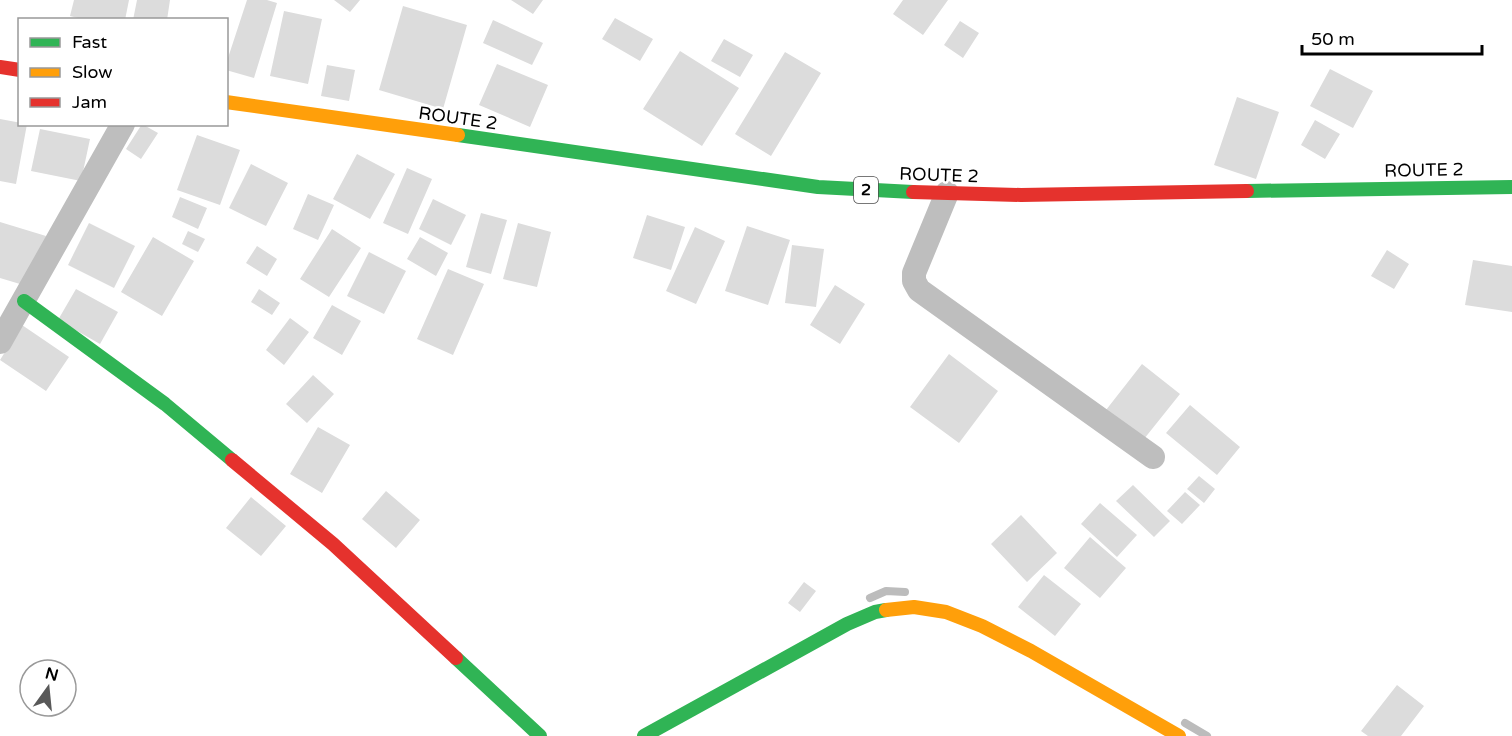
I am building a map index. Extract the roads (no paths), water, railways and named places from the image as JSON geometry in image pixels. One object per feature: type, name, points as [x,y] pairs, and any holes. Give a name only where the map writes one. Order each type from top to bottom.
[{"type":"main road","points":[[0,67],[18,70]]},
{"type":"main road","name":"ROUTE 2","points":[[228,102],[818,187],[1021,195],[1512,187]]},
{"type":"main road","points":[[24,301],[165,404],[333,544],[540,736]]},
{"type":"main road","points":[[644,736],[847,624],[874,612],[914,606],[946,612],[982,626],[1179,736]]},
{"type":"street","points":[[0,342],[122,126]]},
{"type":"street","points":[[947,193],[914,273],[914,281],[919,290],[1153,457]]},
{"type":"waterway","points":[[870,598],[886,591],[905,592]]},
{"type":"waterway","points":[[1185,723],[1207,736]]}]
